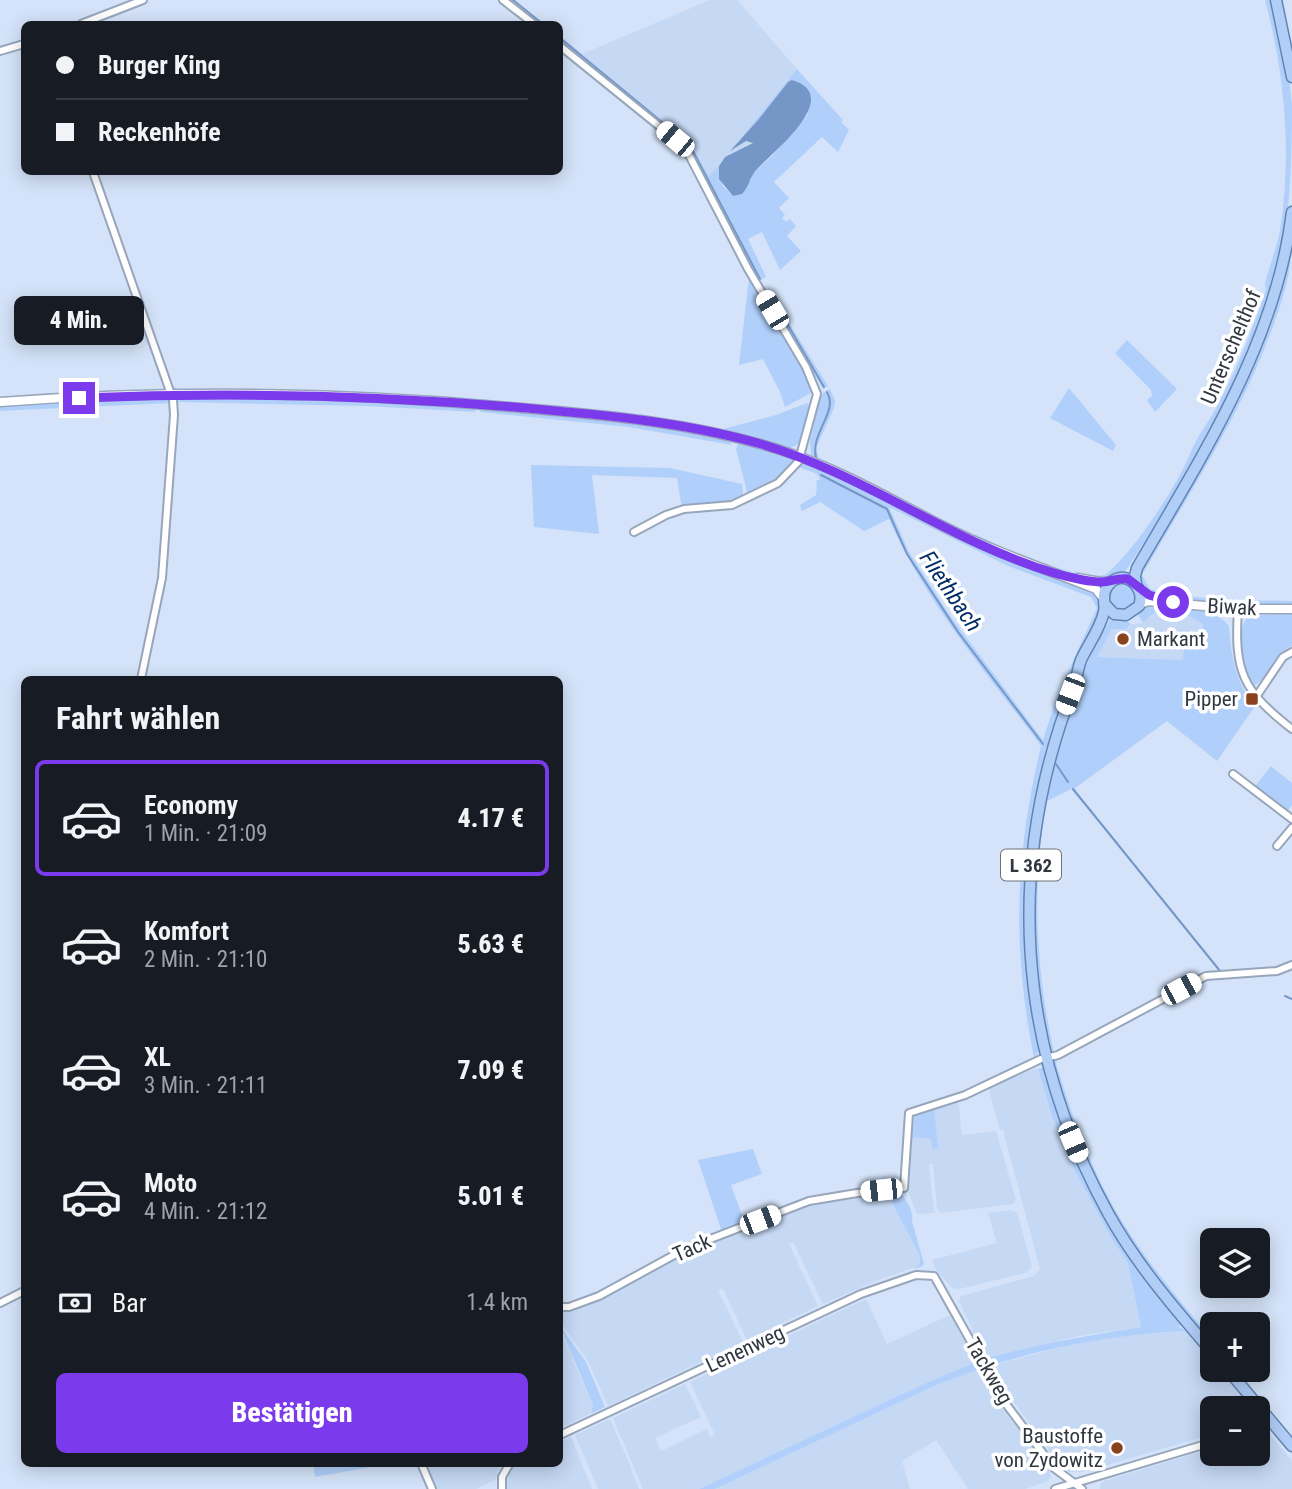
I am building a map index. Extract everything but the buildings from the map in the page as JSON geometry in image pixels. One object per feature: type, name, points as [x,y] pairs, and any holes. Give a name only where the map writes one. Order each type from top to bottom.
[{"type":"main road","points":[[1276,0],[1292,77]]},
{"type":"main road","name":"Unterschelthof","points":[[1138,587],[1136,571],[1215,431],[1266,324],[1288,245],[1292,212]]},
{"type":"main road","name":"Unterschelthof","points":[[1115,580],[1129,569],[1182,488]]},
{"type":"main road","points":[[1128,579],[1138,587],[1140,604],[1131,614],[1114,614],[1104,601],[1105,588],[1115,580],[1128,579]]},
{"type":"main road","name":"L 362","points":[[1104,601],[1104,613],[1080,664],[1047,765],[1038,808],[1031,865],[1028,926],[1031,970],[1044,1059],[1073,1142],[1109,1215],[1146,1271],[1200,1337]]},
{"type":"main road","name":"L 362","points":[[1077,677],[1108,619],[1114,614]]},
{"type":"main road","points":[[1237,1382],[1292,1446]]},
{"type":"street","points":[[89,21],[142,0]]},
{"type":"street","points":[[503,0],[530,21]]},
{"type":"street","points":[[0,51],[21,45]]},
{"type":"street","points":[[563,48],[675,139],[689,155],[748,269],[806,367],[817,394],[799,459],[778,482],[732,505],[684,509],[634,532]]},
{"type":"street","points":[[94,175],[171,394],[174,415],[162,578],[142,676]]},
{"type":"street","points":[[0,402],[171,394],[378,398],[587,414],[664,423],[733,436],[843,474],[945,527],[1096,589],[1104,601]]},
{"type":"street","points":[[1055,573],[1097,582],[1115,580]]},
{"type":"street","name":"Biwak","points":[[1138,587],[1173,602]]},
{"type":"street","name":"Biwak","points":[[1140,604],[1149,601],[1238,609],[1292,609]]},
{"type":"street","points":[[1238,609],[1237,655],[1244,677],[1267,709],[1292,729]]},
{"type":"street","points":[[1256,697],[1283,657],[1292,652]]},
{"type":"street","points":[[1233,774],[1292,819]]},
{"type":"street","points":[[1277,846],[1292,828]]},
{"type":"street","points":[[1044,1059],[1058,1055],[1206,976],[1277,971],[1292,965]]},
{"type":"street","name":"Tack","points":[[563,1307],[599,1296],[687,1248],[809,1201],[904,1188],[909,1114],[965,1095],[1044,1059]]},
{"type":"street","name":"Lenenweg","points":[[563,1434],[861,1294],[916,1275],[934,1276]]},
{"type":"street","name":"Tackweg","points":[[934,1276],[1006,1404],[1054,1468],[1082,1489]]},
{"type":"street","points":[[0,1303],[21,1292]]},
{"type":"street","points":[[1055,1489],[1200,1446]]},
{"type":"street","points":[[423,1467],[432,1489]]},
{"type":"street","points":[[502,1489],[502,1477],[508,1467]]},
{"type":"shaded area","points":[[710,0],[737,0],[797,69],[731,150],[745,141],[753,143],[725,157],[709,177],[693,149],[682,137],[582,54]]},
{"type":"shaded area","points":[[1265,0],[1271,0],[1292,104],[1287,220],[1270,301],[1213,429],[1124,573],[1107,580],[1098,580],[1038,563],[977,537],[974,534],[1058,568],[1076,573],[1105,575],[1128,551],[1153,518],[1216,408],[1244,350],[1266,290],[1265,283],[1280,231],[1284,202],[1285,115]]},
{"type":"shaded area","points":[[563,38],[682,137],[693,149],[709,176],[721,163],[719,166],[723,186],[733,196],[751,180],[753,173],[772,156],[808,114],[788,82],[736,144],[797,69],[849,130],[838,152],[822,137],[774,182],[789,198],[779,208],[785,215],[782,218],[786,222],[790,219],[796,226],[787,236],[801,251],[780,270],[762,232],[748,239],[766,277],[758,281],[690,152],[680,139],[563,43]]},
{"type":"shaded area","points":[[792,80],[806,88],[811,98],[808,111],[800,125],[756,170],[742,194],[733,196],[719,179],[719,166],[725,157],[753,143],[746,141],[730,151]]},
{"type":"shaded area","points":[[1292,240],[1282,299],[1249,385],[1215,450],[1142,575],[1150,589],[1167,593],[1221,599],[1292,601],[1292,605],[1208,603],[1147,592],[1137,575],[1253,363],[1279,295]]},
{"type":"shaded area","points":[[749,277],[807,376],[811,393],[785,407],[763,359],[739,365]]},
{"type":"shaded area","points":[[769,290],[828,386],[823,389],[765,292]]},
{"type":"shaded area","points":[[1127,340],[1177,389],[1155,412],[1147,400],[1152,396],[1151,390],[1115,353]]},
{"type":"shaded area","points":[[166,374],[173,387],[179,389],[324,391],[456,397],[639,414],[723,429],[776,415],[807,403],[811,407],[801,443],[790,448],[738,433],[612,413],[175,391],[171,389]]},
{"type":"shaded area","points":[[1069,388],[1116,445],[1113,451],[1050,418]]},
{"type":"shaded area","points":[[830,389],[835,401],[834,408],[816,448],[819,459],[811,455],[810,441],[820,398]]},
{"type":"shaded area","points":[[164,398],[171,403],[0,411],[0,406]]},
{"type":"shaded area","points":[[183,398],[327,399],[473,407],[476,412],[366,406],[177,402]]},
{"type":"shaded area","points":[[482,407],[634,423],[727,439],[732,445],[629,427],[480,412]]},
{"type":"shaded area","points":[[739,442],[794,458],[787,472],[781,477],[748,495],[736,449]]},
{"type":"shaded area","points":[[804,462],[1094,590],[1102,605],[1072,679],[1046,755],[1032,829],[1026,903],[1029,977],[1039,1051],[1034,1058],[1022,978],[1020,901],[1026,825],[1041,746],[939,608],[904,550],[889,519],[864,531],[820,502],[802,511],[800,505],[816,495],[816,481],[820,479],[817,474],[799,467]],"holes":[[[889,507],[1008,566],[1091,597],[1097,608],[1058,694],[1043,740],[951,617],[909,552]]]},
{"type":"shaded area","points":[[531,465],[670,468],[742,484],[743,492],[741,499],[730,504],[682,509],[677,478],[592,475],[599,534],[534,527]]},
{"type":"shaded area","points":[[1122,582],[1132,586],[1136,596],[1132,606],[1122,610],[1112,606],[1108,596],[1112,586]]},
{"type":"shaded area","points":[[1149,603],[1192,608],[1223,620],[1229,626],[1233,658],[1239,678],[1255,706],[1217,761],[1167,721],[1074,789],[1222,972],[1071,789],[1047,801],[1039,864],[1038,928],[1043,991],[1054,1053],[1050,1053],[1037,985],[1032,933],[1033,879],[1043,801],[1063,725],[1076,688],[1110,620],[1125,619],[1131,624],[1126,629],[1112,629],[1097,657],[1183,660],[1184,645],[1194,646],[1194,641],[1203,636],[1203,625],[1187,616],[1152,614],[1143,623],[1138,615],[1143,606]]},
{"type":"shaded area","points":[[1152,614],[1200,620],[1203,636],[1184,660],[1097,657],[1112,629],[1143,623]]},
{"type":"shaded area","points":[[1292,614],[1292,646],[1281,654],[1255,685],[1245,671],[1240,651],[1245,622],[1249,615]]},
{"type":"shaded area","points":[[1271,766],[1292,783],[1292,805],[1287,812],[1255,786]]},
{"type":"shaded area","points":[[1060,1055],[1056,1063],[1077,1126],[1114,1207],[1160,1276],[1200,1324],[1200,1332],[1143,1260],[1099,1189],[1077,1139],[1051,1063]]},
{"type":"shaded area","points":[[1043,1068],[1082,1168],[1184,1325],[1178,1326],[1185,1331],[1086,1342],[989,1366],[985,1359],[1141,1327],[1128,1263],[1073,1167],[1052,1116],[1038,1069]]},
{"type":"shaded area","points":[[1038,1069],[1052,1116],[1073,1167],[1128,1263],[1141,1327],[1079,1336],[985,1359],[959,1301],[961,1296],[1034,1276],[1040,1269],[1003,1130],[1000,1130],[988,1087]]},
{"type":"shaded area","points":[[958,1100],[962,1135],[996,1131],[1016,1200],[1013,1204],[941,1213],[937,1209],[933,1164],[929,1164],[934,1213],[917,1214],[908,1191],[911,1137],[931,1139],[934,1108]]},
{"type":"shaded area","points":[[934,1108],[938,1148],[933,1149],[931,1139],[911,1137],[915,1116]]},
{"type":"shaded area","points":[[753,1149],[762,1174],[731,1185],[745,1223],[722,1232],[698,1160]]},
{"type":"shaded area","points":[[899,1192],[911,1209],[924,1264],[913,1269],[920,1264],[920,1256],[887,1193]]},
{"type":"shaded area","points":[[887,1193],[920,1256],[920,1264],[823,1304],[793,1242],[789,1244],[818,1306],[747,1340],[723,1289],[718,1290],[743,1342],[608,1406],[588,1361],[563,1325],[563,1312],[600,1298],[688,1250],[803,1207],[858,1195]]},
{"type":"shaded area","points":[[1010,1210],[1017,1212],[1032,1267],[1025,1273],[959,1289],[952,1288],[936,1270],[932,1260],[997,1243],[988,1213]]},
{"type":"shaded area","points":[[866,1299],[887,1344],[950,1315],[976,1362],[699,1489],[643,1489],[613,1418],[685,1384],[701,1417],[655,1438],[661,1451],[707,1429],[710,1437],[715,1435],[690,1382]]},
{"type":"shaded area","points":[[563,1330],[586,1362],[605,1407],[592,1413],[593,1405]]},
{"type":"shaded area","points":[[1185,1331],[1200,1348],[1200,1382],[1230,1382],[1241,1396],[1200,1396],[1200,1438],[1083,1472],[1069,1472],[1058,1463],[1000,1386],[989,1366],[1073,1344],[1123,1335]]},
{"type":"shaded area","points":[[563,1336],[594,1409],[592,1413],[563,1427]]},
{"type":"shaded area","points":[[976,1362],[979,1369],[936,1385],[715,1489],[699,1489],[924,1384]]},
{"type":"shaded area","points":[[977,1369],[997,1402],[1049,1468],[1051,1477],[1048,1481],[1025,1489],[968,1489],[936,1440],[902,1461],[910,1489],[715,1489],[936,1385]]},
{"type":"shaded area","points":[[610,1419],[639,1489],[598,1489],[575,1435]]},
{"type":"shaded area","points":[[1270,1434],[1292,1461],[1292,1489],[1100,1489],[1100,1484],[1200,1452],[1200,1466],[1270,1466]]},
{"type":"shaded area","points":[[571,1437],[592,1489],[507,1489],[512,1467],[563,1467],[563,1441]]},
{"type":"shaded area","points":[[314,1467],[371,1467],[315,1477]]},
{"type":"shaded area","points":[[426,1467],[500,1467],[495,1480],[476,1489],[434,1489]]},
{"type":"waterway","name":"Fliethbach","points":[[513,0],[539,21]]},
{"type":"waterway","name":"Fliethbach","points":[[563,40],[679,136],[694,153],[760,279]]},
{"type":"waterway","name":"Fliethbach","points":[[768,291],[824,387]]},
{"type":"waterway","name":"Fliethbach","points":[[816,458],[817,440],[830,407],[827,392]]},
{"type":"waterway","name":"Fliethbach","points":[[821,475],[887,509],[907,554],[958,632],[1043,744]]},
{"type":"waterway","name":"Fliethbach","points":[[1056,764],[1068,782]]},
{"type":"waterway","name":"Fliethbach","points":[[1073,789],[1220,971]]},
{"type":"waterway","name":"Fliethbach","points":[[1285,996],[1292,999]]},
{"type":"place","name":"Markant","points":[[1123,639]]},
{"type":"place","name":"Pipper","points":[[1252,699]]},
{"type":"place","name":"Baustoffe von Zydowitz","points":[[1117,1448]]},
{"type":"route","points":[[79,398],[171,394],[390,398],[587,414],[687,427],[733,436],[800,456],[843,474],[945,527],[1041,568],[1097,582],[1128,579],[1149,595],[1173,602]]}]
